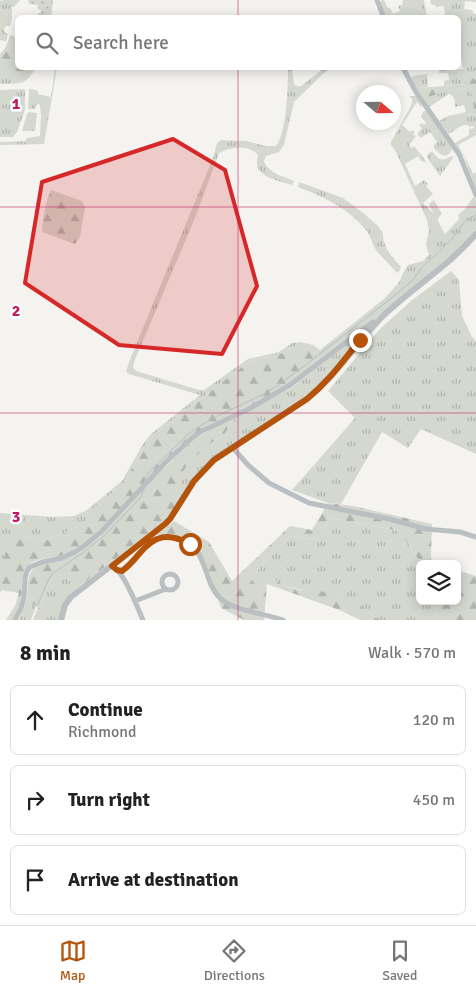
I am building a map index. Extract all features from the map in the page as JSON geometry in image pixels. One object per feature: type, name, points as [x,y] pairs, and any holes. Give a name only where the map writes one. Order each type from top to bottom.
[{"type":"street","points":[[377,0],[383,15]]},
{"type":"street","points":[[404,70],[416,92],[459,154],[476,195]]},
{"type":"street","points":[[61,620],[65,605],[71,597],[114,568],[170,519],[194,481],[206,467],[317,391],[336,371],[360,340],[391,309],[450,260],[476,234]]},
{"type":"street","points":[[15,620],[22,608],[25,578],[30,567],[42,562],[62,558],[84,546],[101,532],[164,464],[192,438],[208,428],[249,409],[290,385],[369,325],[378,322]]},
{"type":"street","points":[[233,448],[269,483],[309,504],[389,519],[426,529],[460,532],[476,537]]},
{"type":"street","points":[[114,568],[122,571],[128,567],[147,545],[155,540],[171,536],[181,539],[196,549],[202,558],[214,592],[228,604],[283,620]]},
{"type":"street","points":[[114,568],[123,576],[143,620]]},
{"type":"street","points":[[135,600],[166,589]]},
{"type":"highlighted area","points":[[173,139],[225,170],[257,286],[222,354],[119,345],[25,283],[42,182]]},
{"type":"green space","points":[[20,0],[12,7],[10,26],[5,26],[4,32],[8,34],[6,41],[0,40],[0,1]]},
{"type":"green space","points":[[28,0],[53,0],[51,15],[38,15],[41,10],[38,9],[38,5],[29,4]]},
{"type":"green space","points":[[384,0],[393,14],[400,11],[398,6],[402,5],[403,0],[424,0],[427,15],[385,15],[380,2]]},
{"type":"green space","points":[[431,0],[476,0],[476,2],[465,1],[464,9],[472,10],[476,14],[476,80],[466,74],[470,84],[474,109],[468,115],[476,114],[476,135],[458,145],[473,174],[476,172],[476,189],[464,157],[455,143],[469,135],[469,129],[474,128],[474,126],[462,125],[449,134],[439,121],[448,116],[466,112],[464,105],[455,107],[454,97],[449,94],[429,107],[411,79],[413,76],[427,74],[428,87],[419,88],[434,94],[468,88],[468,84],[444,86],[444,81],[449,80],[448,73],[439,73],[439,70],[463,69],[461,59],[461,15],[445,15],[444,6],[436,7],[430,2]]},
{"type":"green space","points":[[10,35],[15,36],[15,70],[35,70],[0,71],[0,54],[6,47]]},
{"type":"green space","points":[[55,70],[57,70],[44,144],[0,145],[0,142],[25,141],[27,138],[40,136],[40,105],[37,103],[35,109],[28,109],[29,89],[36,90],[38,94],[51,97]]},
{"type":"green space","points":[[288,70],[292,70],[296,86],[301,86],[321,70],[329,70],[294,102],[284,145],[279,152],[266,156],[264,162],[277,174],[294,181],[292,185],[274,180],[262,173],[257,167],[258,155],[249,149],[234,148],[219,153],[195,218],[134,362],[133,367],[136,371],[204,390],[248,359],[279,352],[292,343],[301,342],[313,345],[320,350],[385,298],[400,281],[408,265],[423,261],[429,255],[426,244],[429,231],[427,220],[391,145],[398,130],[401,130],[401,124],[412,104],[412,99],[409,96],[416,96],[422,108],[417,102],[402,125],[410,132],[412,130],[415,132],[413,134],[416,136],[409,145],[412,148],[414,146],[426,161],[424,163],[418,156],[405,164],[415,186],[424,180],[428,184],[426,186],[433,194],[423,203],[434,214],[429,204],[434,200],[442,214],[437,219],[445,234],[459,219],[458,215],[474,196],[476,200],[476,232],[420,284],[320,362],[317,352],[297,346],[280,354],[250,361],[152,436],[124,483],[89,512],[91,518],[65,533],[44,541],[26,536],[0,593],[0,513],[53,517],[74,516],[87,510],[122,481],[143,444],[151,434],[200,395],[129,374],[126,372],[129,362],[213,158],[217,143],[221,140],[246,141],[266,146],[276,146],[280,140],[285,120]]},
{"type":"green space","points":[[0,71],[34,71],[23,82],[0,84]]},
{"type":"green space","points":[[465,73],[476,80],[476,114],[468,115],[467,111],[474,109],[470,84],[468,84]]},
{"type":"green space","points":[[468,84],[468,88],[452,90],[426,99],[419,88]]},
{"type":"green space","points":[[25,89],[25,110],[17,132],[13,137],[0,137],[0,90]]},
{"type":"green space","points":[[426,110],[453,147],[447,155],[442,155],[434,148],[437,142],[430,132],[421,138],[417,134],[422,128],[419,125],[426,123],[421,117]]},
{"type":"green space","points":[[29,112],[37,113],[35,131],[22,131],[27,114]]},
{"type":"green space","points":[[432,151],[440,159],[452,156],[453,158],[440,176],[428,159],[427,155]]},
{"type":"green space","points":[[299,182],[343,198],[377,225],[383,233],[388,251],[401,267],[400,270],[397,273],[378,253],[368,232],[351,215],[326,199],[298,187]]},
{"type":"green space","points":[[51,190],[82,201],[85,207],[80,237],[75,244],[42,232],[47,200]]},
{"type":"green space","points":[[451,271],[459,280],[462,316],[472,337],[476,341],[476,454],[421,429],[408,448],[382,432],[341,504],[328,503],[292,490],[355,418],[328,391],[380,329],[411,301]]},
{"type":"green space","points":[[369,327],[335,370],[306,398],[213,458],[183,495],[172,489],[188,463],[211,443],[224,435],[234,419],[291,388]]},
{"type":"green space","points":[[297,346],[317,352],[320,362],[285,386],[243,410],[213,423],[184,443],[99,531],[78,548],[63,555],[31,563],[25,569],[18,610],[12,620],[6,620],[15,606],[19,593],[1,590],[5,553],[16,539],[26,536],[44,541],[65,533],[91,518],[88,512],[124,483],[152,436],[250,361],[280,354]]},
{"type":"green space","points":[[234,419],[224,435],[211,443],[188,463],[173,489],[183,495],[168,518],[76,589],[68,579],[60,574],[55,576],[49,584],[44,593],[40,608],[29,602],[27,599],[29,575],[36,566],[69,558],[89,545],[103,534],[153,479],[193,440],[215,427]]},
{"type":"green space","points":[[328,503],[353,506],[432,524],[432,560],[419,560],[410,546],[396,530],[330,518],[318,540],[290,536],[250,578],[259,588],[274,579],[281,584],[296,589],[342,596],[359,605],[379,620],[360,620],[342,611],[267,584],[264,620],[244,620],[221,608],[200,553],[175,535],[156,535],[174,521],[209,542],[232,581],[290,526],[312,530]]},
{"type":"green space","points":[[330,518],[396,530],[410,546],[419,560],[416,560],[416,605],[438,605],[436,620],[379,620],[358,604],[337,594],[308,591],[281,585],[274,579],[259,588],[250,578],[290,536],[318,540]]},
{"type":"green space","points":[[461,571],[476,576],[476,620],[436,620],[438,605],[461,605]]},
{"type":"green space","points":[[60,574],[68,579],[76,589],[58,620],[33,620],[38,607],[40,608],[44,593],[49,584],[55,576]]},
{"type":"green space","points":[[27,599],[36,606],[31,620],[19,620]]},
{"type":"waterway","points":[[144,481],[149,472],[188,434],[211,419],[277,386],[394,296],[412,281],[422,267],[452,239],[465,221],[476,215]]},
{"type":"waterway","points":[[37,606],[52,574],[105,535],[141,497],[144,489]]},
{"type":"route","points":[[190,544],[171,536],[163,537],[147,545],[128,567],[122,571],[112,566],[170,519],[194,481],[206,467],[317,391],[336,371],[360,340]]}]
